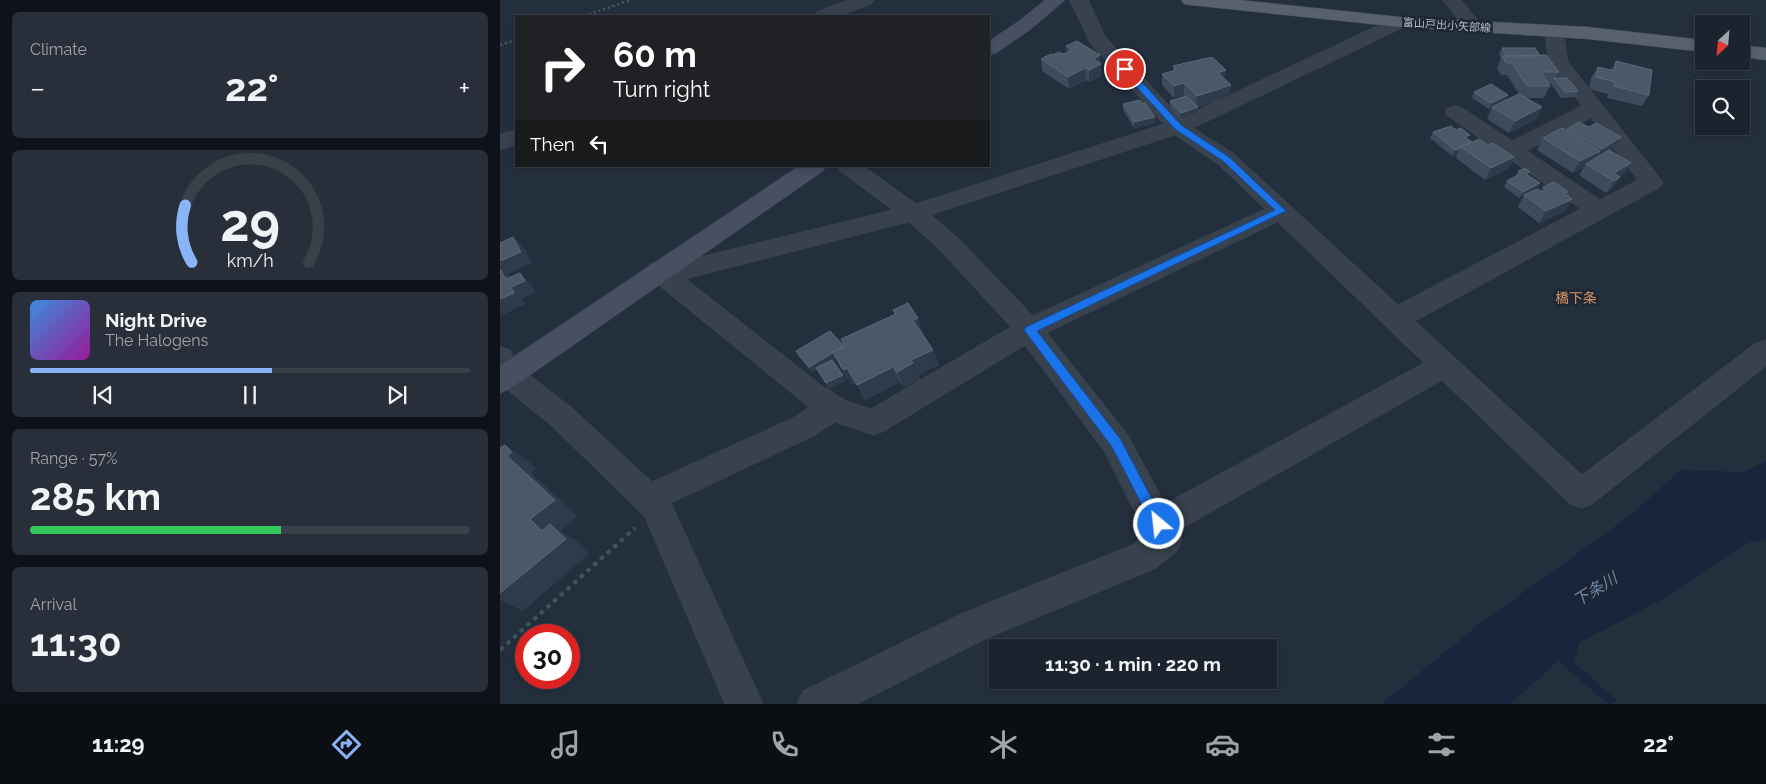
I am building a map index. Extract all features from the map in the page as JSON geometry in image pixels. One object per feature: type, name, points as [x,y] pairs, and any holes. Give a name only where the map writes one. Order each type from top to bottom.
[{"type":"main road","name":"富山戸出小矢部線","points":[[1190,0],[1253,4],[1400,22],[1475,28],[1588,33],[1695,45]]},
{"type":"main road","points":[[1750,52],[1766,54]]},
{"type":"street","points":[[827,15],[865,0]]},
{"type":"street","points":[[990,48],[1025,25],[1056,0]]},
{"type":"street","points":[[1079,0],[1098,40],[1178,127],[1226,159],[1581,494],[1766,351]]},
{"type":"street","points":[[1452,0],[1475,28]]},
{"type":"street","points":[[661,273],[913,213],[1178,127],[1400,22]]},
{"type":"street","points":[[1395,319],[1652,182],[1559,63],[1554,32]]},
{"type":"street","points":[[1511,150],[1594,108]]},
{"type":"street","points":[[1455,112],[1600,211]]},
{"type":"street","points":[[500,143],[515,137]]},
{"type":"street","points":[[744,704],[653,503],[562,417],[503,372],[661,273],[814,167]]},
{"type":"street","points":[[816,704],[973,626],[1144,557],[1166,539],[1116,443],[1030,330],[948,243],[913,213],[849,167]]},
{"type":"street","points":[[661,273],[811,393],[833,407],[874,422],[1030,330],[1281,211]]},
{"type":"street","points":[[1159,524],[1445,365]]},
{"type":"street","points":[[653,503],[805,426],[833,407]]},
{"type":"path","points":[[587,15],[631,0]]},
{"type":"path","points":[[500,45],[515,40]]},
{"type":"path","points":[[500,650],[653,503]]},
{"type":"water","name":"下条川","points":[[1766,461],[1766,539],[1748,543],[1665,598],[1579,643],[1574,662],[1618,702],[1608,704],[1558,661],[1510,704],[1381,704],[1481,623],[1628,517],[1681,470],[1743,472]]},
{"type":"building","points":[[1077,41],[1100,55],[1093,59],[1101,64],[1089,70],[1085,68],[1068,77],[1041,59],[1051,54],[1059,52],[1063,54],[1073,50],[1066,46]]},
{"type":"building","points":[[1502,48],[1535,48],[1540,56],[1506,56]]},
{"type":"building","points":[[1546,55],[1559,72],[1541,72],[1550,86],[1527,86],[1512,63],[1506,63],[1502,56]]},
{"type":"building","points":[[1212,57],[1226,70],[1218,73],[1231,85],[1197,96],[1184,83],[1174,86],[1162,74],[1176,70],[1173,66]]},
{"type":"building","points":[[1616,61],[1652,70],[1649,95],[1614,86],[1615,82],[1596,77],[1598,67],[1615,71]]},
{"type":"building","points":[[1554,78],[1567,78],[1578,91],[1565,92]]},
{"type":"building","points":[[1491,84],[1508,95],[1491,103],[1474,92]]},
{"type":"building","points":[[1519,94],[1542,107],[1515,121],[1492,107]]},
{"type":"building","points":[[1186,96],[1198,107],[1181,113],[1170,101]]},
{"type":"building","points":[[1140,100],[1142,103],[1145,103],[1155,117],[1134,122],[1123,104]]},
{"type":"building","points":[[1579,122],[1589,127],[1596,123],[1621,137],[1602,149],[1567,129]]},
{"type":"building","points":[[1451,126],[1456,130],[1461,128],[1470,135],[1465,137],[1472,142],[1455,150],[1433,132]]},
{"type":"building","points":[[1562,128],[1600,151],[1580,161],[1543,138]]},
{"type":"building","points":[[1479,139],[1488,145],[1493,143],[1514,157],[1491,168],[1461,147]]},
{"type":"building","points":[[1609,150],[1631,163],[1614,173],[1620,177],[1614,181],[1586,164]]},
{"type":"building","points":[[1525,168],[1530,172],[1526,174],[1540,183],[1523,192],[1507,181],[1521,173],[1518,171]]},
{"type":"building","points":[[1554,182],[1568,192],[1564,193],[1572,199],[1546,211],[1524,195],[1538,189],[1542,192],[1546,190],[1543,187]]},
{"type":"building","points":[[513,237],[521,252],[500,261],[500,243]]},
{"type":"building","points":[[500,269],[506,279],[520,273],[525,281],[511,287],[514,293],[500,299]]},
{"type":"building","points":[[908,303],[918,318],[913,320],[933,350],[911,360],[913,363],[897,372],[893,367],[857,385],[847,368],[843,370],[833,352],[845,346],[841,339],[896,314],[893,310]]},
{"type":"building","points":[[830,331],[844,346],[809,367],[796,351]]},
{"type":"building","points":[[832,360],[843,375],[826,383],[816,368]]},
{"type":"building","points":[[505,445],[512,452],[507,456],[555,500],[530,519],[542,531],[550,524],[566,539],[500,593],[500,448]]},
{"type":"district","name":"橋下条","points":[[1576,298]]},
{"type":"route","points":[[1125,69],[1178,127],[1226,159],[1281,211],[1030,330],[1116,443],[1159,524]]}]
